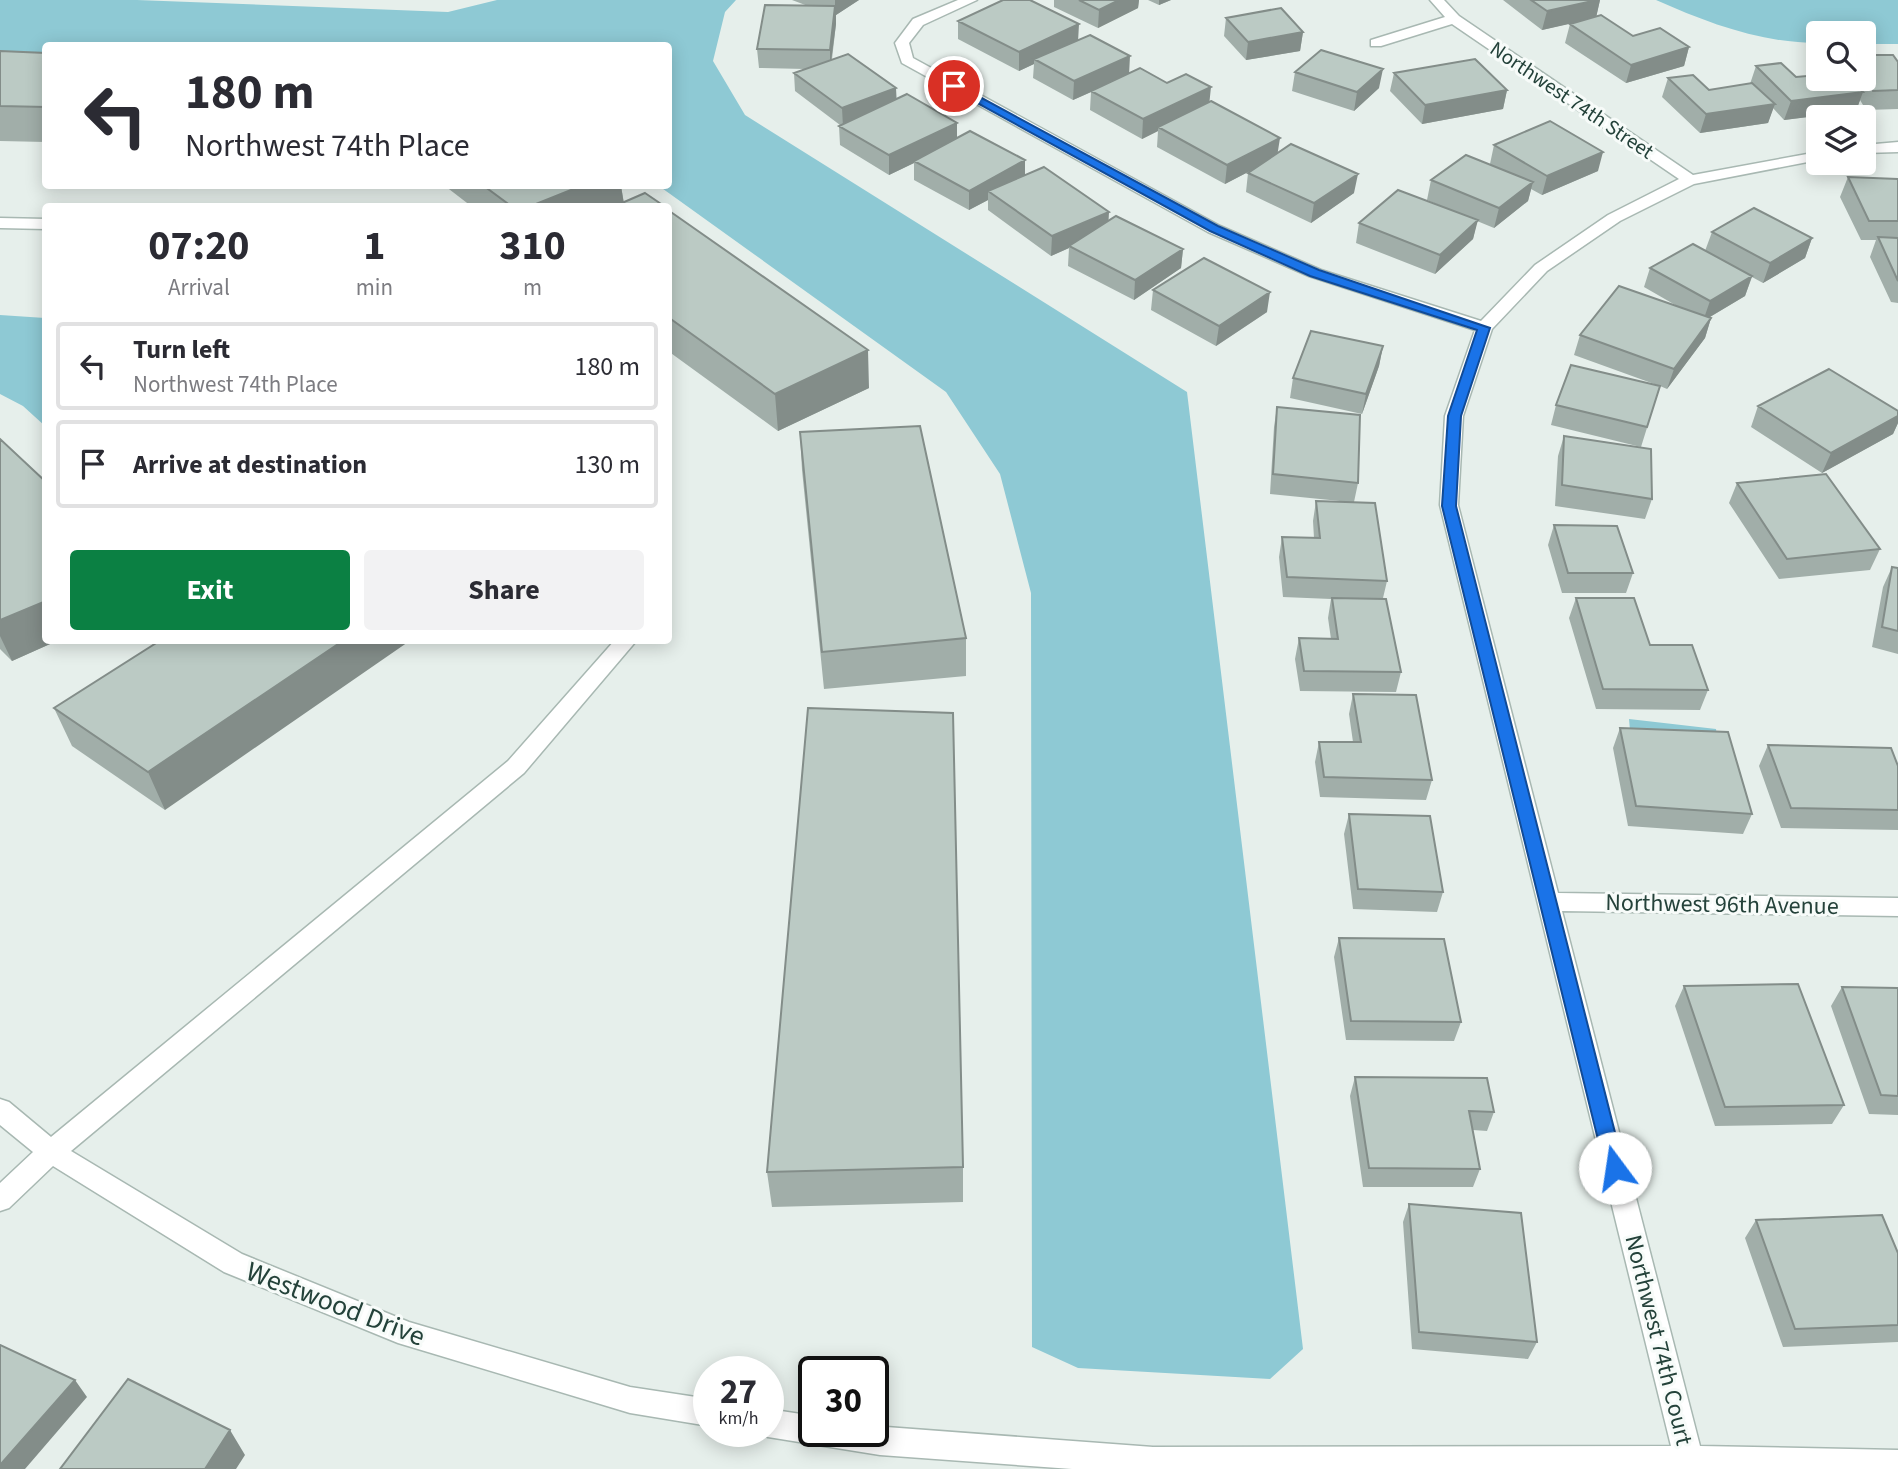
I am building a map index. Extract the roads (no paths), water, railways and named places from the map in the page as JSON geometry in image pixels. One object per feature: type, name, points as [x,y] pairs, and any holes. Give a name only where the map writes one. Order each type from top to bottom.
[{"type":"street","points":[[970,0],[918,22],[902,43],[907,60],[1214,229],[1315,273],[1484,328]]},
{"type":"street","name":"Northwest 74th Street","points":[[1437,0],[1454,19],[1690,180]]},
{"type":"street","points":[[1376,43],[1454,19]]},
{"type":"street","points":[[1876,148],[1898,147]]},
{"type":"street","name":"Northwest 74th Court","points":[[1689,1460],[1449,506],[1454,416],[1484,328],[1541,268],[1614,218],[1690,180],[1806,158]]},
{"type":"street","points":[[0,223],[42,224]]},
{"type":"street","points":[[0,1200],[51,1152],[516,767],[624,644]]},
{"type":"street","name":"Northwest 96th Avenue","points":[[1547,902],[1898,907]]},
{"type":"street","name":"Westwood Drive","points":[[0,1110],[51,1152],[233,1263],[408,1334],[630,1400],[693,1410]]},
{"type":"street","points":[[889,1442],[1153,1461],[1689,1460],[1898,1464]]},
{"type":"water","points":[[0,0],[137,0],[448,12],[497,0],[736,0],[725,12],[713,61],[745,115],[1187,392],[1303,1349],[1270,1379],[1078,1368],[1032,1347],[1031,593],[1000,474],[946,392],[663,189],[672,189],[672,42],[42,42],[42,57],[0,55]]},
{"type":"water","points":[[1656,0],[1898,0],[1898,44],[1876,44],[1876,21],[1806,21],[1806,42],[1755,35]]},
{"type":"water","points":[[0,315],[42,318],[42,423],[23,406],[0,394]]},
{"type":"water","points":[[1629,719],[1716,729],[1719,752],[1631,742]]}]
